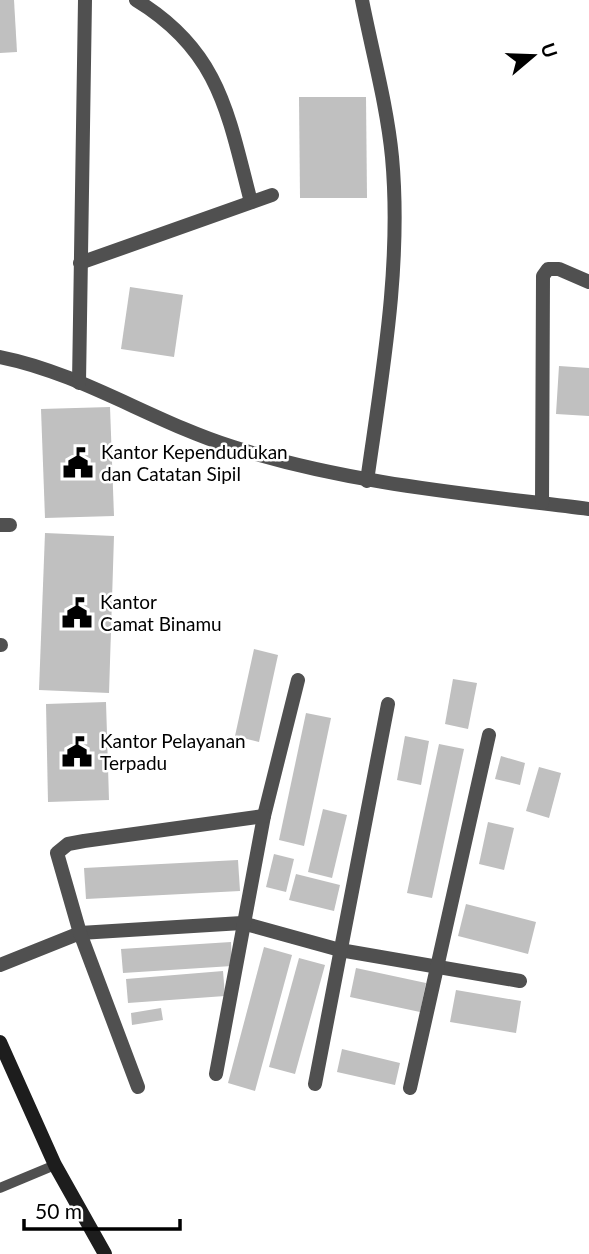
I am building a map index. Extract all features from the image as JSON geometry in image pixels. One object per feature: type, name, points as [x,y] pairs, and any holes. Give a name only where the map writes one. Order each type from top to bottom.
[{"type":"main road","points":[[0,1043],[55,1165],[105,1254]]},
{"type":"street","points":[[79,383],[85,0]]},
{"type":"street","points":[[136,0],[164,17],[198,53],[225,102],[251,202]]},
{"type":"street","points":[[362,0],[392,156],[394,246],[385,347],[367,481]]},
{"type":"street","points":[[80,263],[272,195]]},
{"type":"street","points":[[542,503],[543,276],[548,269],[559,269],[589,282]]},
{"type":"street","points":[[0,357],[40,365],[163,421],[231,447],[367,481],[589,509]]},
{"type":"street","points":[[216,1074],[264,816],[298,680]]},
{"type":"street","points":[[315,1084],[388,704]]},
{"type":"street","points":[[411,1088],[435,967],[489,735]]},
{"type":"street","points":[[138,1087],[80,933],[57,853],[62,848],[119,835],[264,816]]},
{"type":"street","points":[[0,965],[80,933],[242,923],[340,950],[520,981]]},
{"type":"lane","points":[[0,1188],[55,1165]]},
{"type":"building","points":[[0,0],[14,0],[17,52],[0,53]]},
{"type":"building","points":[[299,97],[366,97],[367,198],[300,198]]},
{"type":"building","points":[[130,287],[183,295],[174,357],[121,349]]},
{"type":"building","points":[[559,366],[589,368],[589,416],[556,414]]},
{"type":"building","name":"Kantor Kependudukan dan Catatan Sipil","points":[[110,407],[114,516],[45,518],[41,409]]},
{"type":"building","name":"Kantor Camat Binamu","points":[[45,533],[114,536],[109,693],[39,690]]},
{"type":"building","points":[[254,649],[278,655],[259,742],[235,736]]},
{"type":"building","points":[[453,679],[477,683],[468,729],[445,724]]},
{"type":"building","name":"Kantor Pelayanan Terpadu","points":[[106,702],[109,800],[48,802],[46,704]]},
{"type":"building","points":[[306,713],[331,718],[304,846],[279,840]]},
{"type":"building","points":[[405,736],[429,741],[421,785],[397,780]]},
{"type":"building","points":[[439,744],[464,749],[432,898],[407,893]]},
{"type":"building","points":[[501,756],[525,763],[520,785],[495,779]]},
{"type":"building","points":[[539,767],[561,773],[549,818],[526,811]]},
{"type":"building","points":[[323,809],[347,815],[332,878],[308,872]]},
{"type":"building","points":[[488,822],[514,828],[504,870],[479,864]]},
{"type":"building","points":[[274,854],[294,859],[286,892],[266,887]]},
{"type":"building","points":[[238,860],[240,891],[86,899],[84,868]]},
{"type":"building","points":[[296,874],[340,885],[334,911],[289,900]]},
{"type":"building","points":[[466,904],[536,922],[528,954],[458,936]]},
{"type":"building","points":[[231,942],[232,966],[123,973],[121,949]]},
{"type":"building","points":[[264,947],[292,955],[255,1091],[228,1083]]},
{"type":"building","points":[[299,958],[325,965],[295,1074],[269,1067]]},
{"type":"building","points":[[356,968],[426,983],[420,1012],[350,997]]},
{"type":"building","points":[[223,971],[225,996],[128,1003],[126,979]]},
{"type":"building","points":[[456,990],[521,1001],[516,1033],[450,1022]]},
{"type":"building","points":[[161,1008],[163,1020],[132,1025],[131,1013]]},
{"type":"building","points":[[342,1049],[400,1063],[395,1085],[337,1072]]},
{"type":"place","name":"Kantor Kependudukan dan Catatan Sipil","points":[[78,463]]},
{"type":"place","name":"Kantor Camat Binamu","points":[[77,613]]},
{"type":"place","name":"Kantor Pelayanan Terpadu","points":[[77,752]]}]
